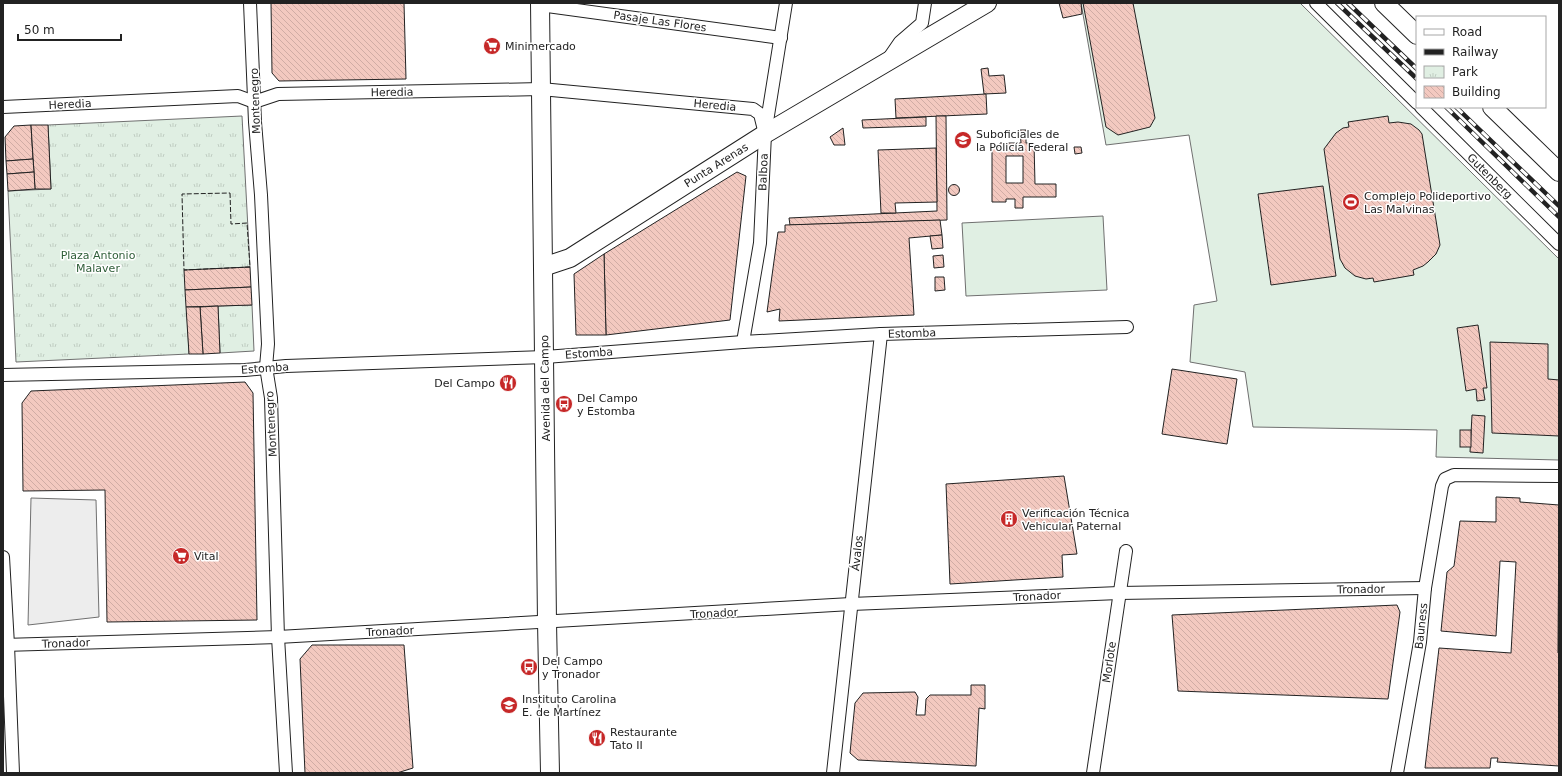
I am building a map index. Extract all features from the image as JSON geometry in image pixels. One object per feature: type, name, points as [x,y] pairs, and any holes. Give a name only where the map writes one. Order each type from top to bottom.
[{"type":"main road","name":"Punta Arenas","points":[[543,267],[570,258],[765,134],[888,60],[910,50],[987,3]]},
{"type":"main road","points":[[1384,3],[1416,34]]},
{"type":"main road","name":"Avenida del Campo","points":[[540,4],[550,773]]},
{"type":"main road","points":[[1493,108],[1559,172]]},
{"type":"street","name":"Montenegro","points":[[250,3],[254,102],[261,195],[268,344],[266,367],[271,398],[278,636],[286,773]]},
{"type":"street","name":"Balboa","points":[[743,342],[760,243],[765,134],[786,3]]},
{"type":"street","name":"Punta Arenas","points":[[888,60],[900,42],[922,23],[925,3]]},
{"type":"street","points":[[1316,3],[1416,102]]},
{"type":"street","name":"Pasaje Las Flores","points":[[540,4],[781,38]]},
{"type":"street","name":"Heredia","points":[[3,107],[238,96],[254,102],[278,94],[541,89],[753,109],[760,114],[765,134]]},
{"type":"street","name":"Gutenberg","points":[[1422,108],[1559,244]]},
{"type":"street","name":"Estomba","points":[[3,375],[245,370],[266,367],[545,357],[743,342],[880,334],[1127,327]]},
{"type":"street","name":"Ávalos","points":[[833,773],[880,334]]},
{"type":"street","name":"Bauness","points":[[1397,773],[1420,642],[1424,588],[1442,486],[1445,479],[1454,475],[1559,476]]},
{"type":"street","name":"Morlote","points":[[1093,773],[1126,551]]},
{"type":"street","points":[[3,557],[6,645],[7,755],[12,773]]},
{"type":"street","name":"Tronador","points":[[6,645],[278,636],[852,604],[1119,593],[1424,588]]},
{"type":"green space","name":"Complejo Polideportivo Las Malvinas","points":[[1081,3],[1300,3],[1559,259],[1559,460],[1436,457],[1437,430],[1253,427],[1245,372],[1190,362],[1194,305],[1217,301],[1189,135],[1106,145]]},
{"type":"green space","name":"Plaza Antonio Malaver","points":[[242,116],[250,267],[185,271],[189,354],[16,362],[8,191],[51,189],[48,125]]},
{"type":"green space","points":[[1103,216],[1107,290],[966,296],[962,223]]},
{"type":"green space","points":[[252,305],[254,351],[220,353],[218,306]]},
{"type":"shaded area","points":[[31,498],[96,500],[99,617],[28,625]]},
{"type":"building","points":[[271,3],[404,3],[406,79],[279,81],[272,73]]},
{"type":"building","points":[[1059,3],[1081,3],[1082,14],[1063,18]]},
{"type":"building","points":[[1083,3],[1133,3],[1155,118],[1150,127],[1118,135],[1106,127]]},
{"type":"building","points":[[988,68],[989,76],[1004,75],[1006,93],[984,94],[981,69]]},
{"type":"building","points":[[986,94],[987,114],[896,118],[895,99]]},
{"type":"building","points":[[936,116],[946,116],[947,220],[790,225],[789,218],[937,211]]},
{"type":"building","points":[[1388,116],[1389,123],[1398,122],[1411,124],[1422,134],[1440,245],[1436,254],[1428,262],[1413,270],[1414,275],[1374,282],[1373,278],[1366,279],[1355,276],[1345,268],[1340,259],[1324,149],[1336,133],[1343,128],[1349,127],[1348,122]]},
{"type":"building","points":[[926,117],[926,126],[863,128],[862,120]]},
{"type":"building","points":[[31,125],[33,159],[6,161],[5,137],[14,126]]},
{"type":"building","points":[[31,125],[48,125],[51,189],[35,189]]},
{"type":"building","points":[[843,128],[845,145],[834,145],[830,137]]},
{"type":"building","points":[[1020,130],[1026,130],[1026,143],[1034,143],[1035,184],[1056,184],[1056,197],[1023,197],[1023,208],[1015,208],[1015,199],[1006,199],[1006,202],[992,202],[992,147],[1000,147],[1000,143],[1021,143]],"holes":[[[1006,156],[1023,156],[1023,183],[1006,183]]]},
{"type":"building","points":[[1074,147],[1081,147],[1082,153],[1075,154]]},
{"type":"building","points":[[936,148],[937,202],[895,203],[896,213],[881,213],[878,150]]},
{"type":"building","points":[[33,159],[34,172],[7,174],[6,161]]},
{"type":"building","points":[[34,172],[35,189],[8,191],[7,174]]},
{"type":"building","points":[[737,172],[746,176],[730,320],[606,335],[604,254]]},
{"type":"building","points":[[954,184],[958,186],[960,190],[958,194],[954,196],[950,194],[948,190],[950,186]]},
{"type":"building","points":[[1323,186],[1336,276],[1271,285],[1258,194]]},
{"type":"building","points":[[940,220],[942,235],[909,238],[914,315],[779,321],[780,309],[767,312],[778,232],[785,232],[785,225]]},
{"type":"building","points":[[942,235],[943,248],[932,249],[930,236]]},
{"type":"building","points":[[604,254],[606,335],[576,335],[574,274]]},
{"type":"building","points":[[943,255],[944,267],[934,268],[933,256]]},
{"type":"building","points":[[250,267],[251,287],[185,290],[184,270]]},
{"type":"building","points":[[935,277],[944,277],[945,290],[935,291]]},
{"type":"building","points":[[251,287],[252,305],[186,307],[185,290]]},
{"type":"building","points":[[218,306],[220,353],[203,354],[200,307]]},
{"type":"building","points":[[186,307],[200,307],[203,354],[189,354]]},
{"type":"building","points":[[1478,325],[1487,388],[1483,388],[1485,400],[1477,401],[1476,389],[1466,391],[1457,328]]},
{"type":"building","points":[[1490,342],[1548,344],[1548,379],[1559,380],[1559,436],[1492,433]]},
{"type":"building","points":[[1172,369],[1237,379],[1227,444],[1162,434]]},
{"type":"building","name":"Vital","points":[[245,382],[253,393],[257,620],[107,622],[105,490],[23,491],[22,403],[31,391]]},
{"type":"building","points":[[1472,415],[1485,416],[1483,453],[1470,452]]},
{"type":"building","points":[[1460,430],[1471,430],[1471,447],[1460,447]]},
{"type":"building","name":"Verificación Técnica Vehicular Paternal","points":[[1064,476],[1077,554],[1062,555],[1063,577],[950,584],[946,484]]},
{"type":"building","points":[[1496,497],[1520,498],[1520,502],[1559,505],[1559,766],[1497,762],[1498,758],[1491,758],[1490,768],[1425,768],[1439,648],[1511,653],[1516,562],[1500,561],[1496,636],[1441,631],[1447,572],[1454,566],[1460,521],[1496,522]]},
{"type":"building","points":[[1397,605],[1400,612],[1388,699],[1178,691],[1172,615]]},
{"type":"building","points":[[312,645],[404,645],[413,768],[397,773],[305,773],[300,659]]},
{"type":"building","points":[[971,685],[985,685],[985,709],[979,708],[976,766],[858,760],[850,753],[855,703],[863,693],[915,692],[918,697],[916,715],[925,715],[926,699],[930,695],[971,695]]},
{"type":"railway","points":[[1337,3],[1416,78]]},
{"type":"railway","points":[[1348,3],[1416,68]]},
{"type":"railway","points":[[1447,108],[1559,217]]},
{"type":"railway","points":[[1457,108],[1559,206]]},
{"type":"fence","points":[[230,193],[231,224],[247,223],[250,267],[184,270],[182,194],[230,193]]},
{"type":"place","name":"Minimercado","points":[[492,46]]},
{"type":"place","name":"Suboficiales de la Policía Federal","points":[[963,140]]},
{"type":"place","name":"Complejo Polideportivo Las Malvinas","points":[[1351,202]]},
{"type":"place","name":"Del Campo","points":[[508,383]]},
{"type":"place","name":"Del Campo y Estomba","points":[[564,404]]},
{"type":"place","name":"Verificación Técnica Vehicular Paternal","points":[[1009,519]]},
{"type":"place","name":"Vital","points":[[181,556]]},
{"type":"place","name":"Del Campo y Tronador","points":[[529,667]]},
{"type":"place","name":"Instituto Carolina E. de Martínez","points":[[509,705]]},
{"type":"place","name":"Restaurante Tato II","points":[[597,738]]}]
